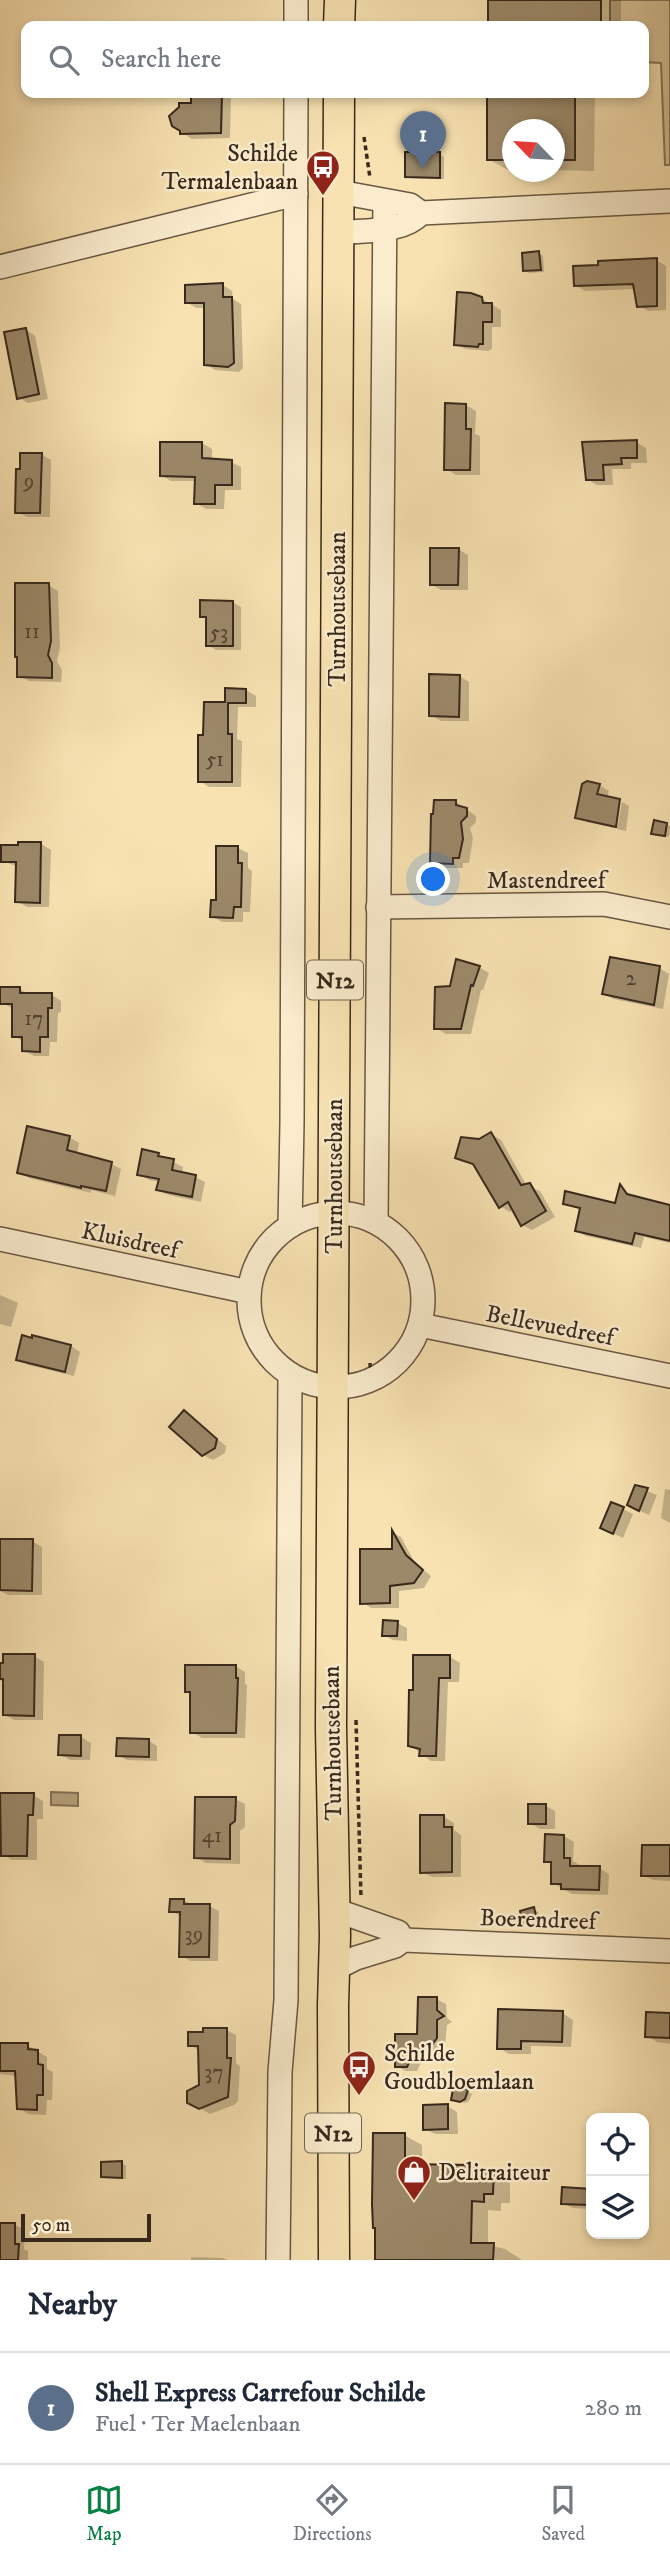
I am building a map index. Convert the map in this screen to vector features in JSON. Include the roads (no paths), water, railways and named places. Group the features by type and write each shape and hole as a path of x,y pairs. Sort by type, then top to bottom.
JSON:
{"main road":[{"path":"339,21 340,0"},
{"name":"Turnhoutsebaan","path":"334,2260 335,1910 331,1728 339,98"}],"street":[{"path":"296,0 296,21"},
{"name":"Turnhoutsebaan","path":"290,1226 296,98"},
{"path":"339,192 410,205 421,213 670,201"},
{"path":"0,267 296,194"},
{"name":"Turnhoutsebaan","path":"376,1220 385,201"},
{"path":"339,233 384,229 413,222 421,213"},
{"name":"Mastendreef","path":"378,907 604,904 670,917"},
{"path":"334,1212 376,1220 395,1235 415,1261 424,1293 420,1325 411,1346 396,1364 371,1372 356,1386 333,1388 311,1384 290,1375 271,1360 258,1339 250,1316 249,1292 256,1266 270,1243 290,1226 311,1216 334,1212"},
{"name":"Kluisdreef","path":"0,1239 249,1292"},
{"name":"Bellevuedreef","path":"420,1325 670,1376"},
{"name":"Turnhoutsebaan","path":"278,2260 280,2072 286,2000 290,1375"},
{"name":"Boerendreef","path":"335,1910 398,1932 403,1940"},
{"name":"Boerendreef","path":"334,1969 356,1958 395,1946 403,1940 670,1951"}],"place":[{"name":"Shell Express Carrefour Schilde","path":"423,169"},
{"name":"Schilde Termalenbaan","path":"323,197"},
{"name":"Schilde Goudbloemlaan","path":"359,2097"},
{"name":"Delitraiteur","path":"414,2202"}]}
